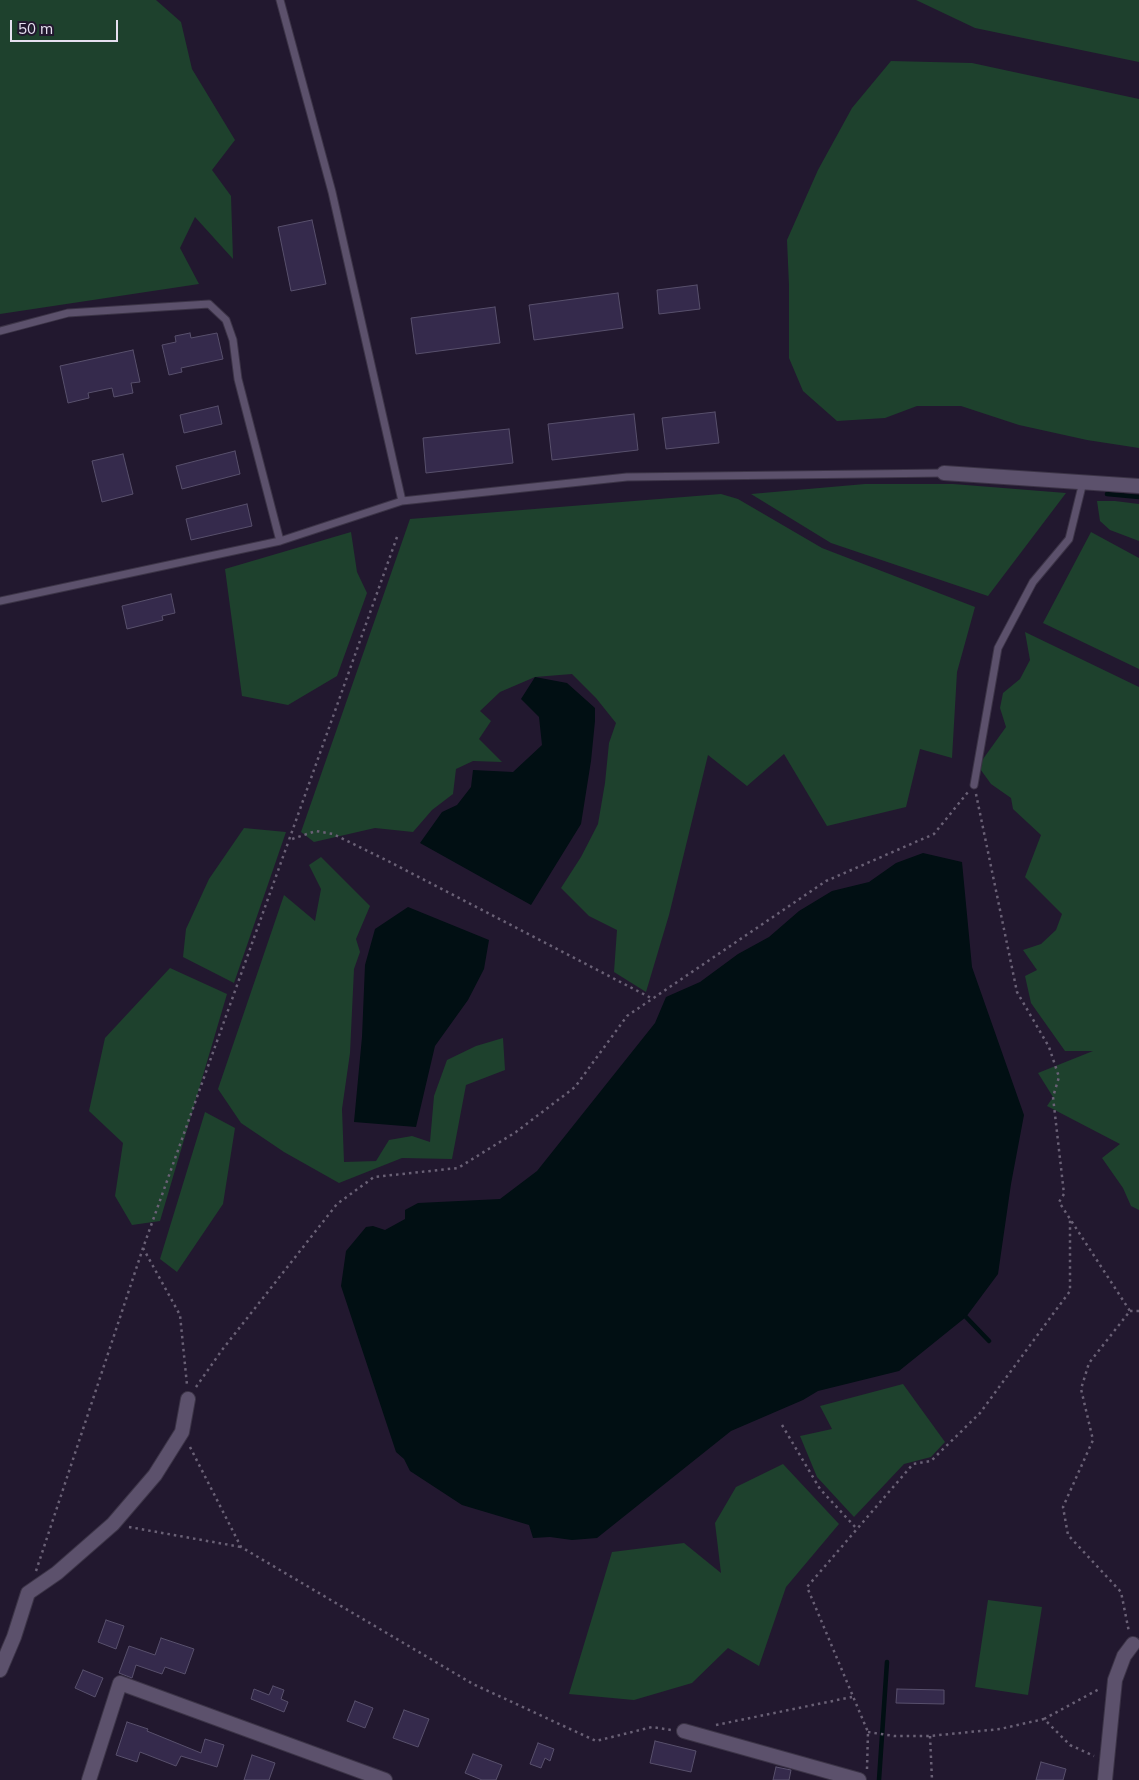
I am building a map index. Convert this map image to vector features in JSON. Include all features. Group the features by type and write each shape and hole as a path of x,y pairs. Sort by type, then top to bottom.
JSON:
{"street":[{"path":"944,473 1139,486"},
{"path":"0,1670 14,1637 28,1593 57,1573 113,1524 155,1475 182,1432 188,1399"},
{"path":"1104,1780 1115,1680 1124,1656 1134,1639"},
{"path":"89,1780 120,1683 385,1780"},
{"path":"684,1731 863,1775"}],"lane":[{"path":"280,0 332,192 402,501"},
{"path":"0,331 68,313 209,304 226,320 233,340 238,379 280,541"},
{"path":"0,601 280,541 402,501 627,478 944,473"},
{"path":"974,785 998,648 1033,582 1069,539 1083,482"}],"path":[{"path":"28,1593 143,1248 397,537"},
{"path":"188,1399 222,1350 337,1204 374,1177 458,1168 516,1132 575,1087 626,1016 826,881 934,834 974,785"},
{"path":"974,785 1017,992 1049,1047 1059,1077 1053,1097 1064,1194 1059,1202 1130,1311"},
{"path":"289,840 316,830 334,834 653,999"},
{"path":"863,1775 868,1732 807,1587 913,1464 931,1461 980,1413 1070,1291 1070,1219"},
{"path":"143,1248 180,1315 188,1399"},
{"path":"1130,1311 1139,1311"},
{"path":"1130,1311 1089,1363 1081,1389 1092,1440 1063,1507 1068,1535 1121,1592 1134,1639"},
{"path":"782,1424 820,1489 857,1529"},
{"path":"182,1432 241,1547"},
{"path":"113,1524 241,1547 473,1684 596,1741 652,1727 684,1731"},
{"path":"868,1732 894,1736 930,1736 1000,1729 1044,1719 1115,1680"},
{"path":"712,1726 852,1697"},
{"path":"1044,1719 1070,1744 1106,1762"},
{"path":"930,1736 932,1780"}],"green space":[{"path":"0,0 156,0 181,22 192,69 235,140 212,170 231,196 233,259 195,217 180,248 199,284 0,314"},
{"path":"916,0 1139,0 1139,62 975,28"},
{"path":"891,61 972,63 1139,99 1139,448 1087,440 1019,425 961,406 917,406 885,418 837,421 803,391 789,358 787,240 818,170 852,108"},
{"path":"865,484 953,484 1066,493 988,596 831,543 751,494"},
{"path":"721,494 738,499 822,548 975,607 957,672 952,758 920,749 906,807 827,826 784,754 747,786 708,755 669,915 646,992 614,972 617,930 589,916 561,888 581,857 598,824 609,743 616,723 596,698 572,674 535,677 500,692 480,711 491,721 479,739 502,762 473,761 456,769 453,794 432,810 413,832 375,828 314,842 301,832 410,519"},
{"path":"1097,501 1139,504 1139,541 1110,530 1100,521"},
{"path":"351,532 357,572 367,593 337,676 288,705 242,696 225,569"},
{"path":"1091,532 1139,558 1139,669 1043,623"},
{"path":"1025,632 1139,687 1139,1210 1131,1206 1123,1188 1102,1158 1120,1144 1047,1106 1053,1097 1038,1073 1093,1051 1065,1051 1031,1003 1025,976 1037,970 1023,950 1041,944 1056,930 1062,914 1025,877 1041,835 1013,809 1011,798 991,784 978,766 1006,727 1000,708 1003,693 1020,679 1030,660"},
{"path":"244,828 286,832 234,983 183,957 186,929 209,879"},
{"path":"321,857 370,906 356,939 360,952 354,969 350,1053 342,1109 344,1162 376,1161 389,1140 412,1136 430,1142 434,1096 447,1060 476,1046 503,1038 505,1070 466,1085 452,1159 402,1158 339,1183 284,1152 241,1123 218,1089 284,895 315,921 321,889 309,865"},
{"path":"170,968 227,994 160,1221 132,1225 115,1196 123,1143 89,1111 105,1038"},
{"path":"205,1112 235,1128 223,1204 177,1272 160,1259"},
{"path":"903,1384 945,1442 931,1457 904,1464 854,1517 817,1477 800,1436 832,1429 820,1406"},
{"path":"783,1464 839,1524 786,1587 759,1666 728,1648 692,1683 634,1700 569,1694 612,1552 684,1543 721,1573 715,1523 736,1487"},
{"path":"988,1600 1042,1607 1028,1695 975,1687"}],"shaded area":[{"path":"535,677 567,683 595,708 595,721 581,824 531,905 420,843 442,812 457,805 471,787 473,770 513,772 542,745 539,717 521,699"},
{"path":"923,853 962,862 972,967 1024,1115 1011,1184 998,1274 966,1317 899,1371 818,1391 803,1400 731,1431 597,1538 572,1540 550,1537 533,1538 529,1525 462,1505 410,1471 404,1459 396,1452 341,1286 346,1251 366,1227 373,1226 385,1230 405,1219 405,1210 418,1203 500,1199 537,1171 655,1023 666,997 700,982 738,954 769,937 799,911 832,891 869,882 896,863"},
{"path":"408,907 489,940 484,969 468,1000 435,1046 416,1127 354,1122 362,1037 365,965 375,929"}],"building":[{"path":"312,220 326,284 291,291 278,227"},
{"path":"697,285 700,309 659,314 657,290"},
{"path":"618,293 623,328 534,340 529,305"},
{"path":"495,307 500,343 416,354 411,318"},
{"path":"190,333 191,338 217,333 223,359 181,368 182,372 169,375 162,345 176,342 175,336"},
{"path":"133,350 140,382 131,383 133,393 114,397 112,388 88,393 89,398 68,403 60,366"},
{"path":"218,406 222,424 184,433 180,415"},
{"path":"715,412 719,443 666,449 662,418"},
{"path":"634,414 638,450 552,460 548,424"},
{"path":"509,429 513,463 426,473 423,438"},
{"path":"235,451 240,474 182,489 176,466"},
{"path":"123,454 133,494 102,502 92,461"},
{"path":"247,504 252,526 191,540 186,519"},
{"path":"171,594 175,613 162,616 163,620 127,629 122,606"},
{"path":"106,1620 124,1626 116,1649 98,1642"},
{"path":"161,1638 194,1649 185,1674 165,1667 162,1674 136,1665 132,1678 119,1673 129,1646 155,1655"},
{"path":"83,1670 103,1678 95,1697 75,1688"},
{"path":"273,1686 284,1690 281,1699 288,1702 284,1712 251,1699 254,1689 269,1695"},
{"path":"897,1689 944,1690 944,1704 896,1703"},
{"path":"355,1701 373,1708 365,1728 347,1721"},
{"path":"404,1710 429,1719 418,1747 393,1738"},
{"path":"127,1722 148,1729 147,1731 201,1753 205,1739 224,1745 217,1767 181,1756 176,1766 140,1752 137,1762 116,1755"},
{"path":"655,1741 696,1751 691,1772 650,1763"},
{"path":"538,1743 554,1749 550,1761 545,1758 541,1768 530,1764"},
{"path":"473,1754 502,1765 496,1780 482,1780 465,1773"},
{"path":"252,1755 275,1763 269,1780 244,1780"},
{"path":"1041,1762 1066,1769 1063,1780 1036,1780"},
{"path":"776,1767 791,1770 789,1780 773,1780"}],"waterway":[{"path":"1107,494 1139,497"},
{"path":"966,1317 989,1341"},
{"path":"879,1780 887,1662"}]}
